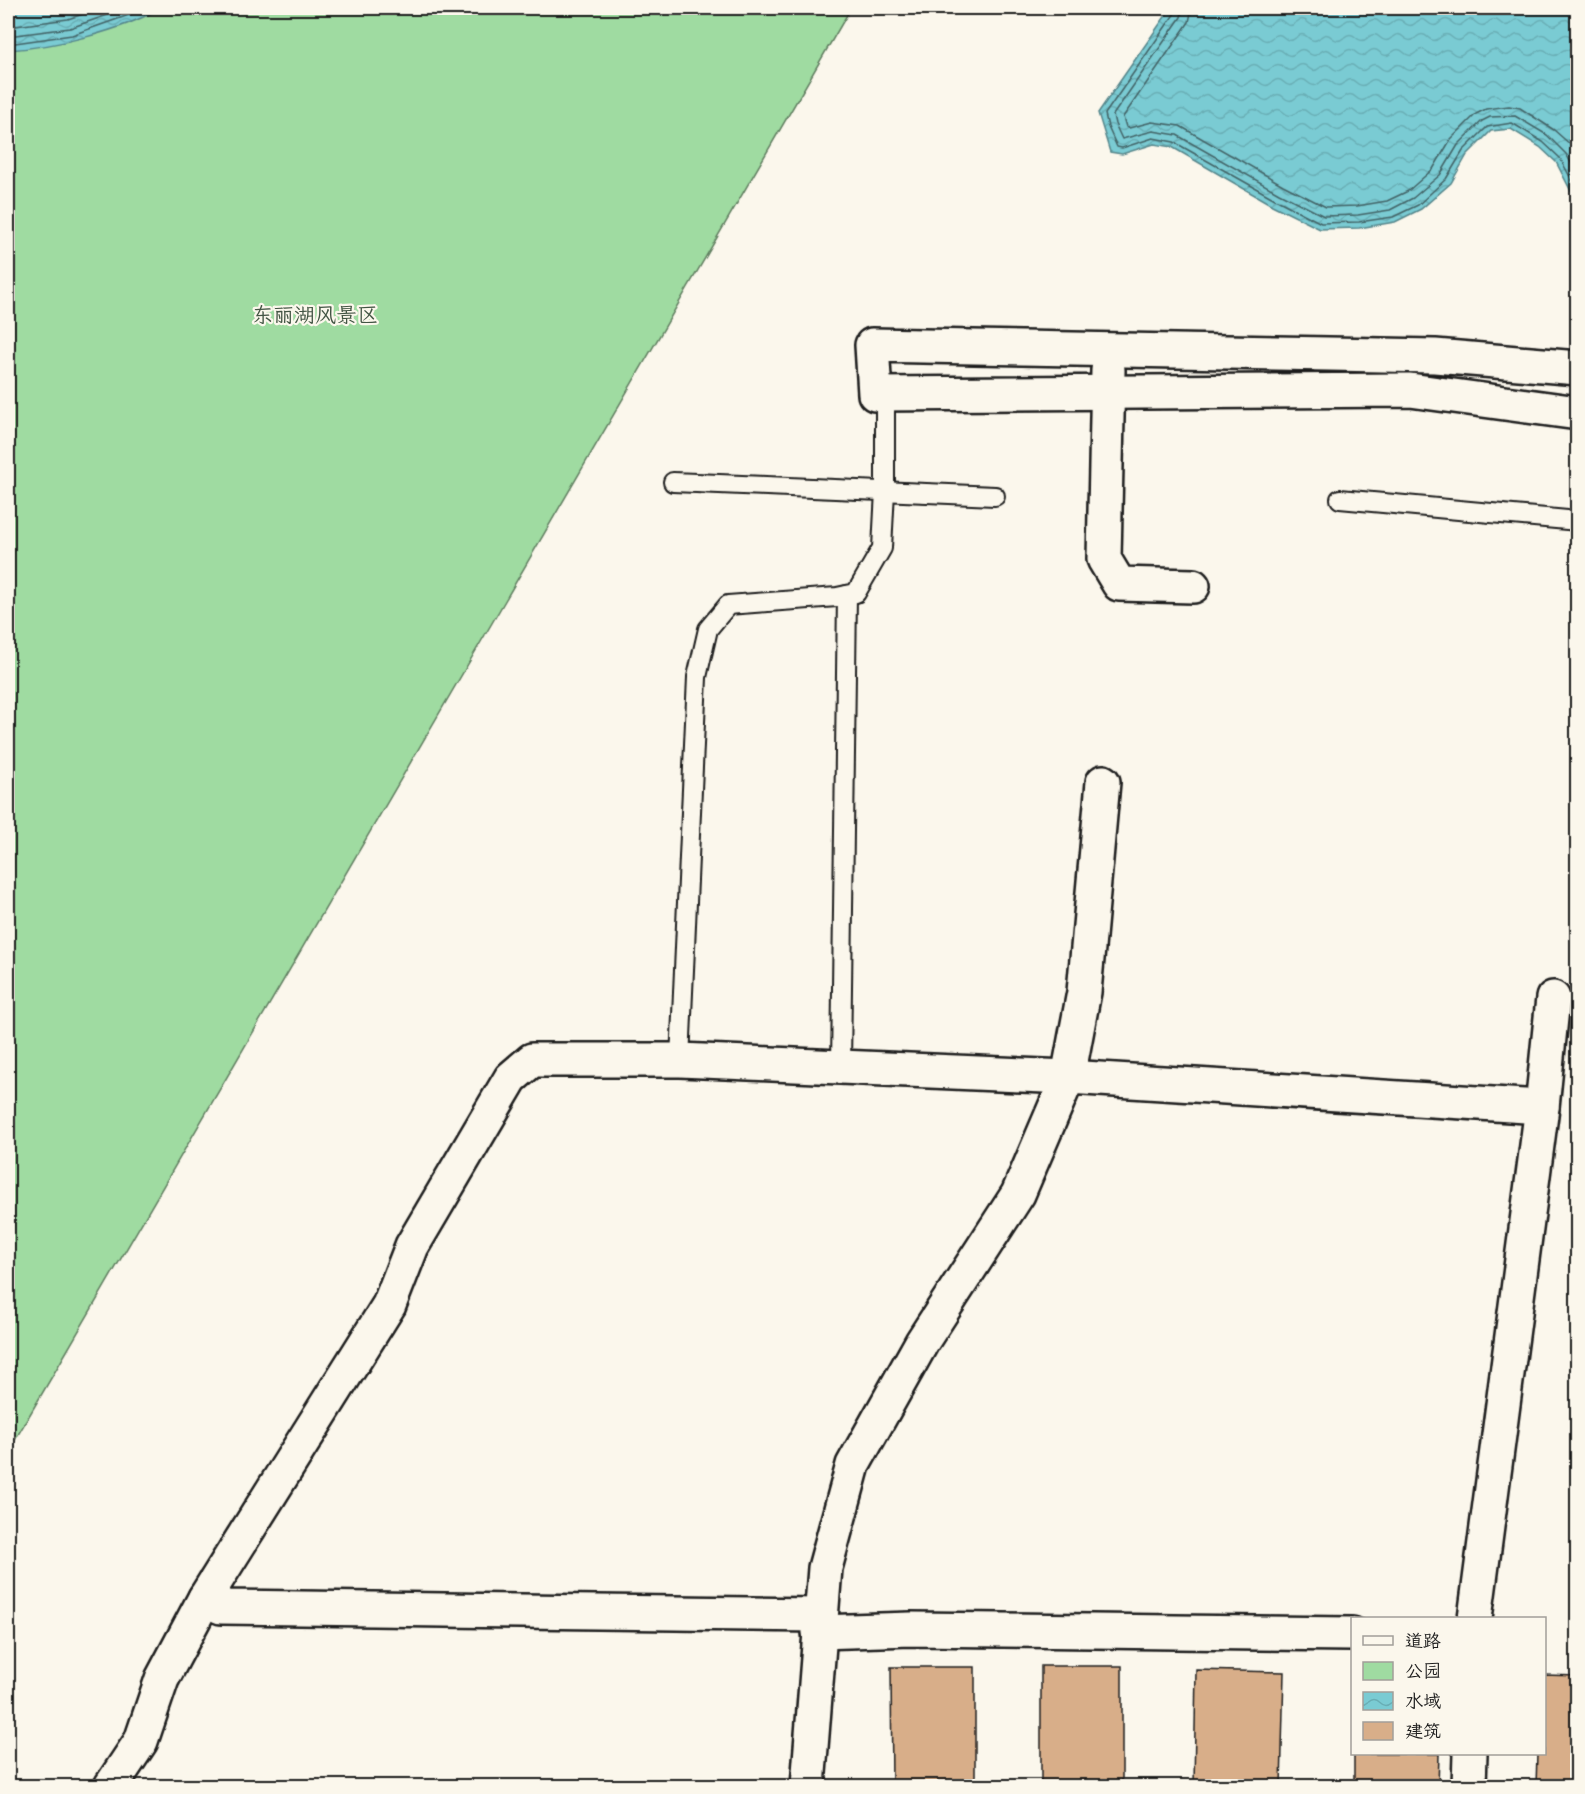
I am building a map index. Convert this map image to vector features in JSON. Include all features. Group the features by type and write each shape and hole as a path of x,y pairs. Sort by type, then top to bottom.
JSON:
{"street":[{"path":"1578,368 1435,356 872,345 874,394 1410,390 1578,413"},
{"path":"1108,350 1104,559 1119,584 1193,586"},
{"path":"809,1783 825,1568 853,1465 922,1341 1018,1194 1068,1077 1084,992 1103,782"},
{"path":"1475,1617 1542,1107 1553,998"},
{"path":"111,1786 141,1741 162,1679 205,1598 389,1305 412,1246 511,1078 532,1060 680,1060 1068,1077 1542,1107"},
{"path":"205,1598 221,1607 820,1623 910,1629 1351,1634"},
{"path":"1469,1786 1470,1755"}],"lane":[{"path":"680,1060 697,677 708,629 728,605 856,593 882,548 885,491 885,394"},
{"path":"673,482 995,496"},
{"path":"1340,499 1578,521"},
{"path":"841,1067 847,595"}],"green space":[{"name":"东丽湖风景区","path":"8,8 851,8 8,1452"}],"water":[{"path":"8,8 161,8 126,24 86,37 46,46 8,50"},
{"path":"1171,8 1577,8 1577,203 1556,162 1540,147 1511,129 1491,131 1467,155 1451,183 1421,209 1395,222 1359,228 1320,229 1272,205 1172,147 1154,144 1122,154 1110,152 1098,113"}],"building":[{"path":"1041,1666 1122,1666 1122,1786 1041,1786"},
{"path":"891,1667 975,1667 975,1786 892,1786"},
{"path":"1196,1670 1284,1672 1281,1786 1194,1786"},
{"path":"1546,1675 1578,1676 1578,1786 1536,1786 1537,1755 1546,1755"},
{"path":"1354,1755 1439,1755 1438,1786 1354,1786"}]}
